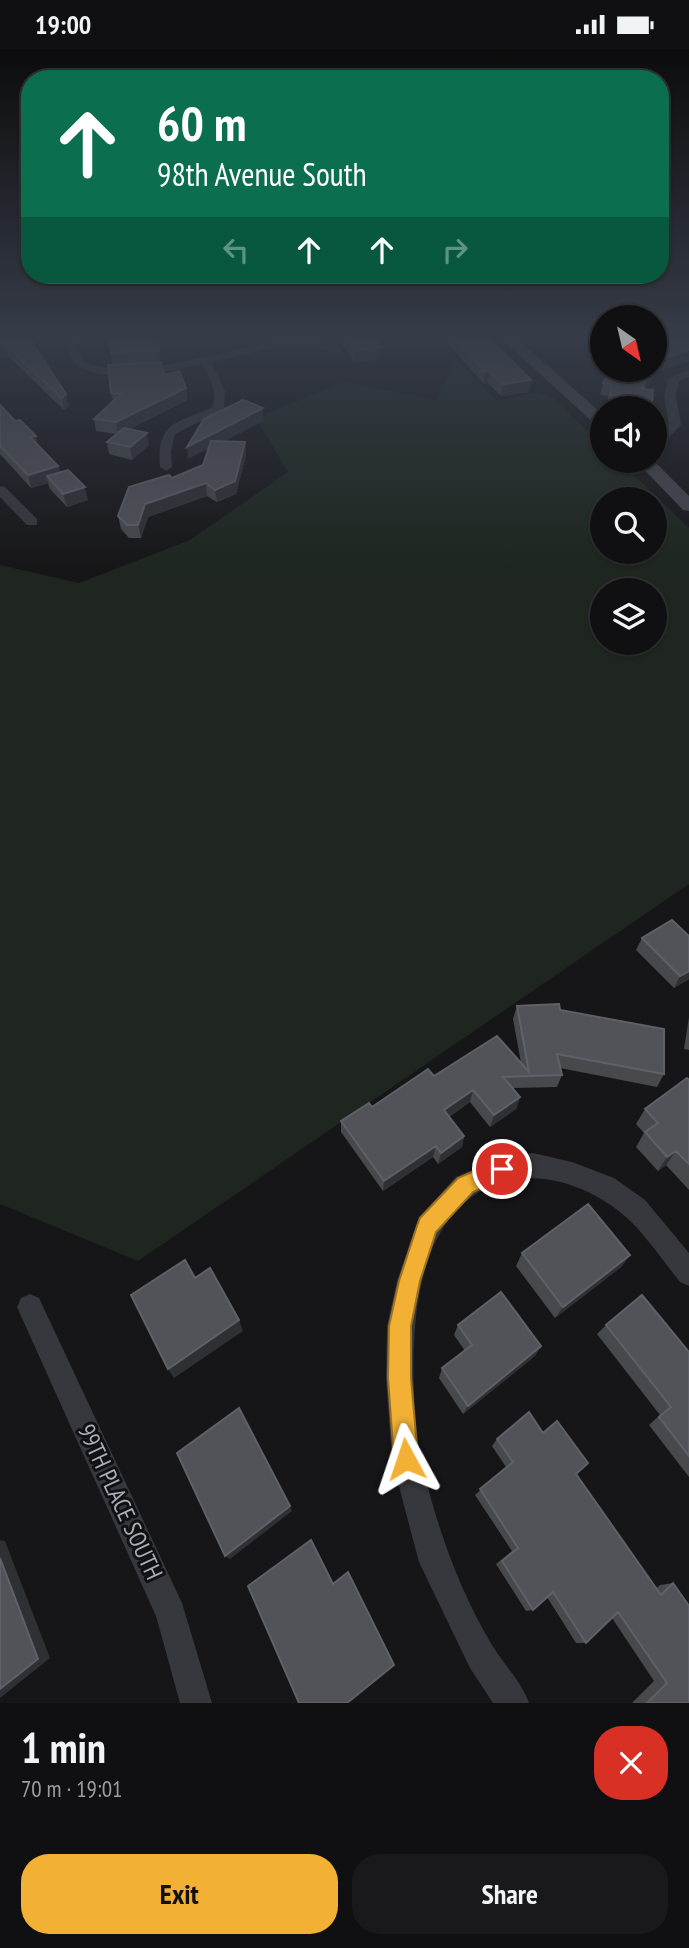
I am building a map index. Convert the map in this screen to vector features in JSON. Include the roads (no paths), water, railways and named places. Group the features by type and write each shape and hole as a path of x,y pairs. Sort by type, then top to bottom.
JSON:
{"street":[{"path":"166,467 163,446 168,435 180,424 202,415"},
{"path":"667,433 676,425 674,415"},
{"path":"656,473 689,506"},
{"path":"0,490 32,522"},
{"path":"513,1703 481,1657 434,1562 406,1459 400,1378 400,1326 410,1281 428,1226 466,1185 502,1169 533,1165 572,1174 605,1186 636,1209 689,1273"},
{"name":"99TH PLACE SOUTH","path":"30,1307 171,1614 196,1703"}]}
